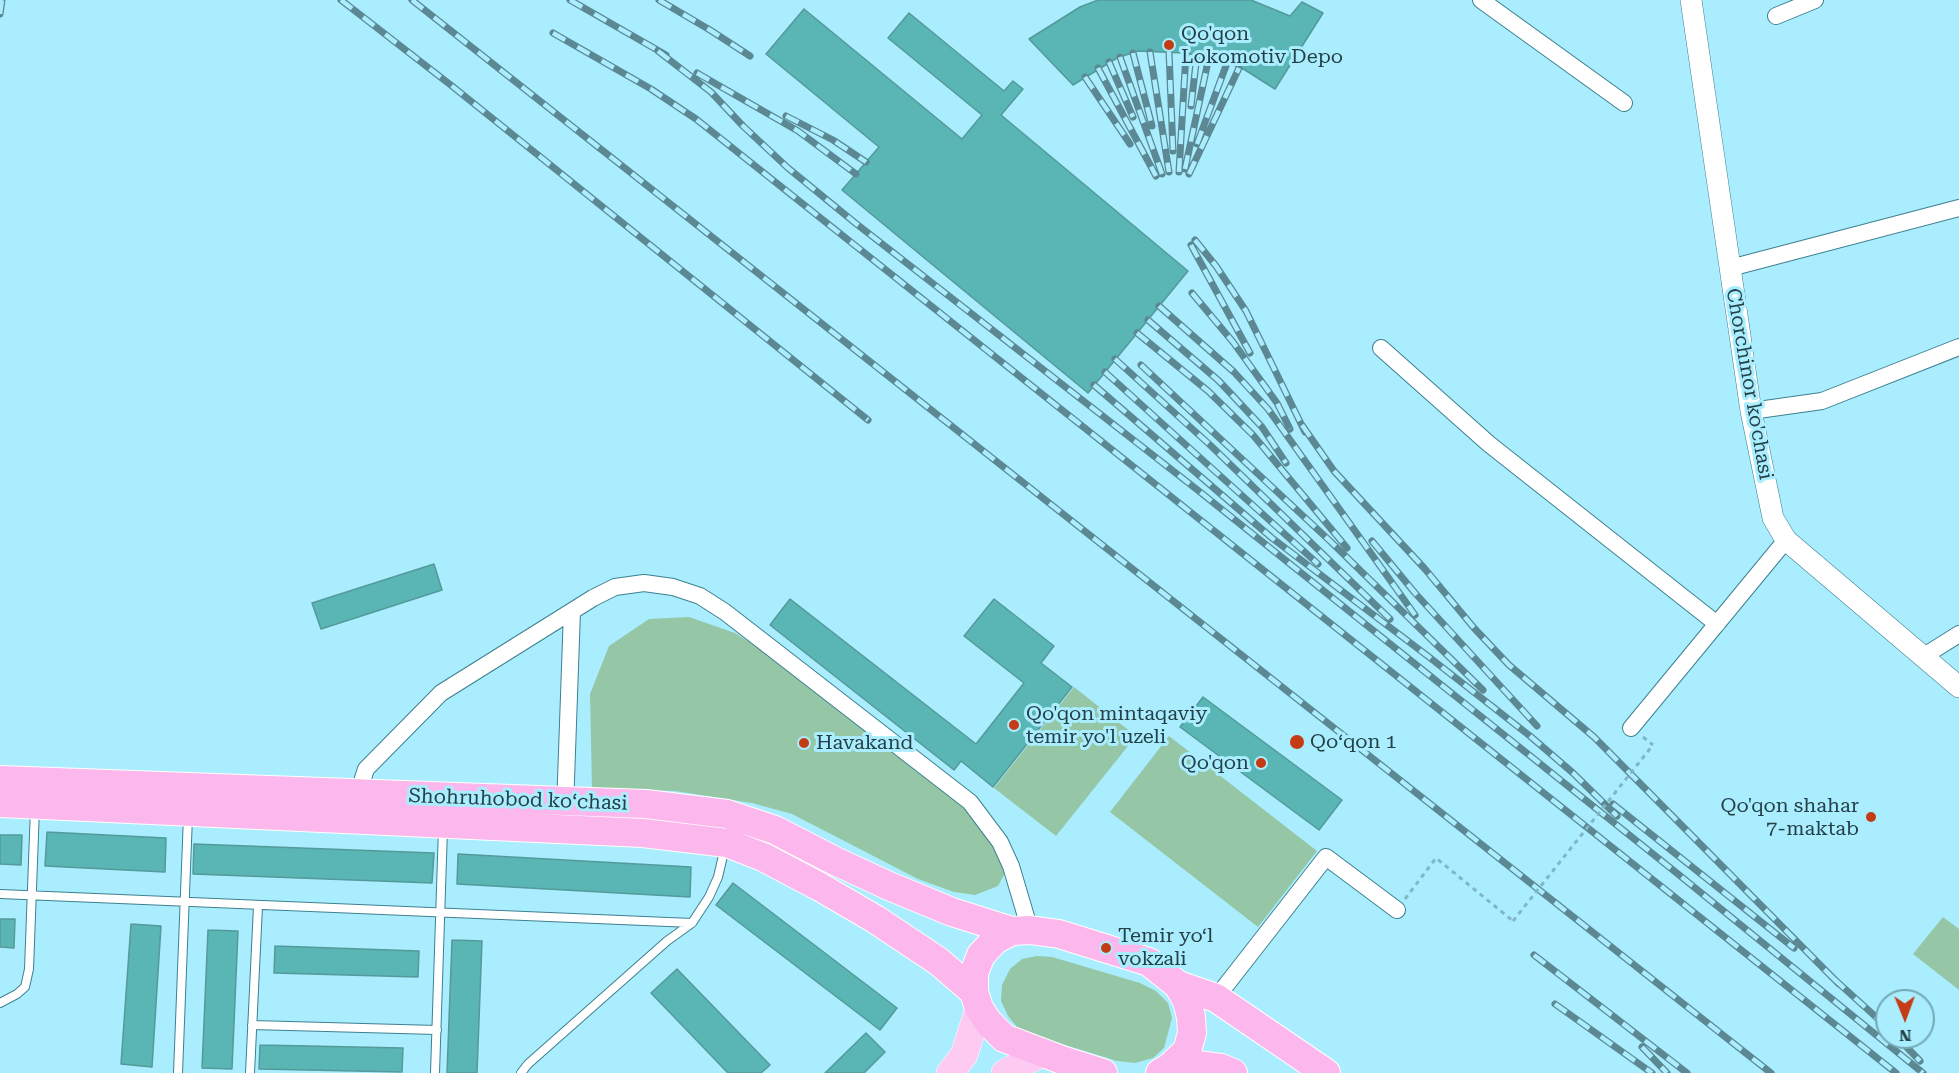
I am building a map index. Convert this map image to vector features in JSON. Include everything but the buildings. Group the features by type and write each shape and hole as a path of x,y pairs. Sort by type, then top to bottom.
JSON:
{"highway":[{"name":"Shohruhobod koʻchasi","path":"0,780 358,794 564,815 643,833 726,843 763,857 857,909 938,961 976,1000 988,1022 1004,1038 1103,1073"},
{"name":"Shohruhobod koʻchasi","path":"0,803 443,823 564,815 646,804 727,814 775,830 835,861 952,912 1021,931 1059,934 1106,948 1149,962 1178,985"},
{"path":"976,1000 974,974 981,955 995,940 1021,931"},
{"path":"1178,985 1216,998 1326,1073"},
{"path":"1165,1070 1187,1051 1192,1033 1187,1001 1178,985"},
{"path":"1165,1070 1197,1065 1221,1068 1233,1073"}],"main road":[{"path":"950,1073 964,1055 976,1000"},
{"path":"1005,1073 1052,1056"}],"street":[{"path":"1480,0 1624,103"},
{"name":"Chorchinor ko'chasi","path":"1691,0 1751,411 1773,518 1786,540 1959,687"},
{"path":"1776,16 1815,0"},
{"path":"1730,268 1959,208"},
{"path":"1751,411 1822,401 1959,347"},
{"path":"1381,348 1489,444 1718,624"},
{"path":"1631,728 1786,540"},
{"path":"358,794 366,769 441,693 572,611 615,587 644,583 673,587 700,596 725,612 970,802 1000,842 1011,866 1021,931"},
{"path":"564,815 572,611"},
{"path":"1924,656 1959,634"},
{"path":"1216,998 1326,856 1397,910"}],"lane":[{"path":"0,1003 25,987 28,969 35,804"},
{"path":"178,1073 189,812"},
{"path":"435,1073 443,823"},
{"path":"521,1073 528,1064 667,941 692,923 717,877 726,843"},
{"path":"0,894 692,923"},
{"path":"250,1073 258,906"},
{"path":"252,1025 437,1030"}],"path":[{"path":"1397,910 1436,858 1513,921 1653,745"}],"green space":[{"path":"689,617 735,633 795,670 977,819 1002,852 1006,871 998,886 975,895 954,892 918,879 792,814 752,803 675,791 592,789 590,694 609,646 649,619"},
{"path":"1074,687 1136,736 1056,836 994,788"},
{"path":"1169,736 1317,851 1258,927 1110,812"},
{"path":"1943,917 1959,929 1959,990 1913,954"},
{"path":"1037,956 1052,957 1140,983 1156,991 1168,1003 1172,1018 1164,1048 1153,1058 1135,1063 1117,1061 1029,1034 1017,1027 1008,1016 1001,1001 1002,985 1010,969 1022,959"}],"railway":[{"path":"0,14 2,0"},
{"path":"341,0 452,86 868,420"},
{"path":"412,0 1771,1073"},
{"path":"570,0 666,55"},
{"path":"659,0 750,56"},
{"path":"553,33 651,89 696,119 1896,1073"},
{"path":"658,51 711,92 788,168 854,222 1195,488 1923,1073"},
{"path":"1150,52 1169,172"},
{"path":"1169,52 1173,151"},
{"path":"1133,53 1152,126"},
{"path":"1179,172 1186,53"},
{"path":"1191,106 1197,55"},
{"path":"1120,57 1162,174"},
{"path":"1185,169 1209,57"},
{"path":"1109,62 1133,117"},
{"path":"1197,144 1227,63"},
{"path":"1098,68 1156,176"},
{"path":"1189,174 1239,68"},
{"path":"697,73 798,131 856,174"},
{"path":"1085,77 1130,144"},
{"path":"786,116 833,140 866,162"},
{"path":"1195,240 1216,266 1246,311 1305,432"},
{"path":"1191,245 1250,353"},
{"path":"1192,293 1233,342 1277,403 1290,429"},
{"path":"1159,306 1234,372 1268,409 1415,615"},
{"path":"1148,320 1219,381 1262,427 1286,463"},
{"path":"1137,333 1208,391 1253,435 1347,548"},
{"path":"1115,359 1209,444 1390,619"},
{"path":"1141,365 1330,541 1483,690"},
{"path":"1105,372 1318,564"},
{"path":"1094,385 1272,538 1530,736 1573,773 1617,816"},
{"path":"1302,425 1334,471 1425,569 1474,628 1509,665 1594,737 1839,984"},
{"path":"1372,541 1415,593 1537,726"},
{"path":"1613,804 1794,948"},
{"path":"1534,955 1687,1073"},
{"path":"1834,979 1875,1016"},
{"path":"1555,1004 1652,1073"},
{"path":"1642,1047 1667,1073"},
{"path":"1908,1049 1920,1061"}],"place":[{"name":"Qo'qon Lokomotiv Depo","path":"1169,45"},
{"name":"Qo'qon mintaqaviy temir yo'l uzeli","path":"1014,725"},
{"name":"Qoʻqon 1","path":"1297,742"},
{"name":"Havakand","path":"804,743"},
{"name":"Qo'qon","path":"1261,763"},
{"name":"Qo'qon shahar 7-maktab","path":"1871,817"},
{"name":"Temir yo‘l vokzali","path":"1106,948"}]}
